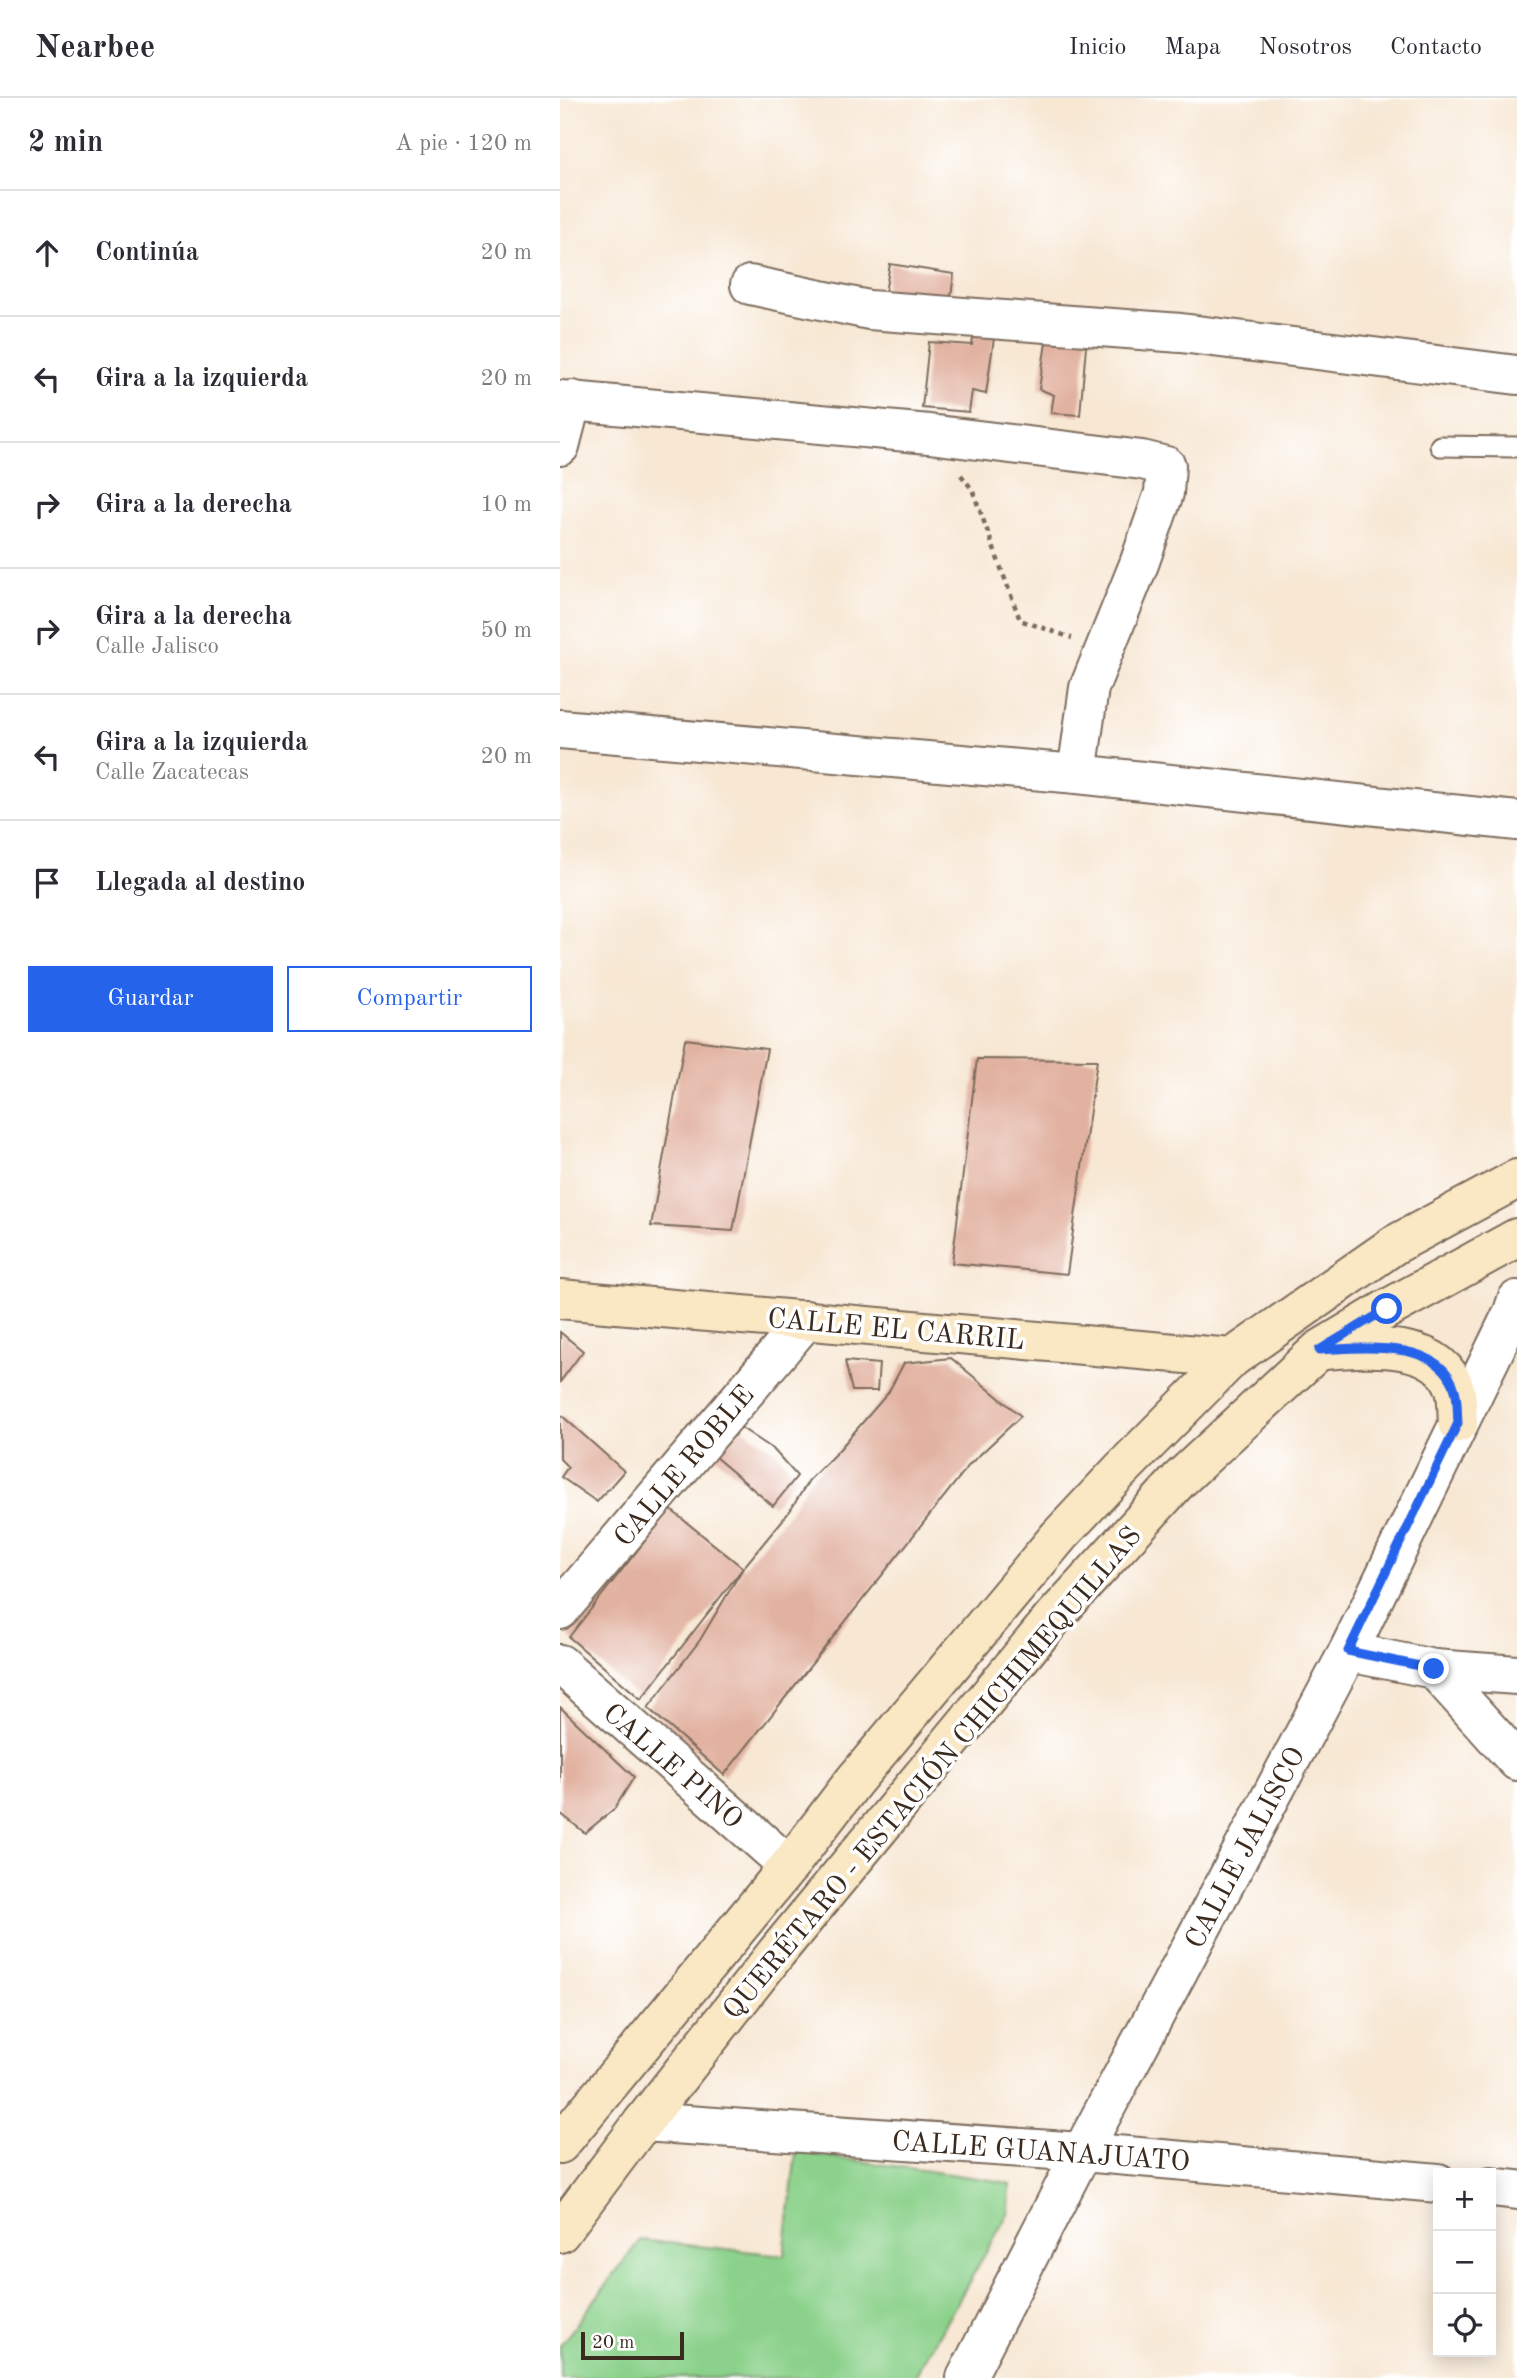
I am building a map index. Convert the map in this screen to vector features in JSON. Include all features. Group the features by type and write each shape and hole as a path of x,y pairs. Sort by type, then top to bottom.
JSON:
{"main road":[{"name":"QUERÉTARO - ESTACIÓN CHICHIMEQUILLAS","path":"560,2144 573,2111 789,1866 854,1781 1059,1536 1232,1357 1394,1245 1517,1180"},
{"name":"QUERÉTARO - ESTACIÓN CHICHIMEQUILLAS","path":"560,2233 643,2122 777,1952 1053,1618 1179,1480 1319,1350 1387,1309 1517,1238"},
{"name":"CALLE EL CARRIL","path":"560,1299 1232,1357"},
{"path":"1319,1350 1379,1347 1413,1352 1444,1368 1455,1389 1458,1423"}],"street":[{"path":"750,285 869,310 1181,333 1517,375"},
{"path":"560,446 566,400 929,434 1142,460 1166,466 1164,493 1088,688 1077,774"},
{"path":"560,729 1077,774 1517,821"},
{"name":"CALLE JALISCO","path":"966,2378 1082,2152 1348,1651 1516,1307"},
{"name":"CALLE ROBLE","path":"560,1610 806,1320"},
{"path":"1348,1651 1434,1669 1517,1675"},
{"name":"CALLE PINO","path":"560,1664 789,1866"},
{"path":"1434,1669 1517,1761"},
{"name":"CALLE GUANAJUATO","path":"643,2122 1082,2152 1433,2183"},
{"path":"1496,2188 1517,2190"}],"lane":[{"path":"1440,446 1517,447"}],"path":[{"path":"929,434 972,489 1020,620 1105,649"}],"green space":[{"path":"796,2152 1010,2184 1009,2212 914,2378 560,2378 560,2346 640,2240 784,2255"}],"building":[{"path":"890,264 954,274 949,312 883,304"},
{"path":"975,328 995,331 986,394 972,391 969,412 922,408 929,342 972,345"},
{"path":"1048,329 1087,335 1080,415 1051,413 1054,395 1039,389"},
{"path":"685,1039 767,1049 733,1231 651,1226"},
{"path":"977,1059 1097,1060 1067,1274 952,1263"},
{"path":"560,1332 583,1351 560,1382"},
{"path":"951,1358 1021,1416 970,1464 724,1775 648,1708 700,1640 743,1568 790,1511 809,1480 888,1393 904,1363"},
{"path":"845,1361 879,1364 877,1391 852,1391"},
{"path":"560,1414 624,1471 597,1502 561,1477 568,1467 560,1459"},
{"path":"737,1425 773,1449 797,1476 773,1506 714,1456"},
{"path":"670,1509 743,1568 641,1699 569,1637"},
{"path":"560,1707 634,1777 615,1808 585,1833 560,1813"}],"route":[{"path":"1387,1309 1319,1350 1379,1347 1413,1352 1444,1368 1455,1389 1458,1423 1348,1651 1434,1669"}]}
